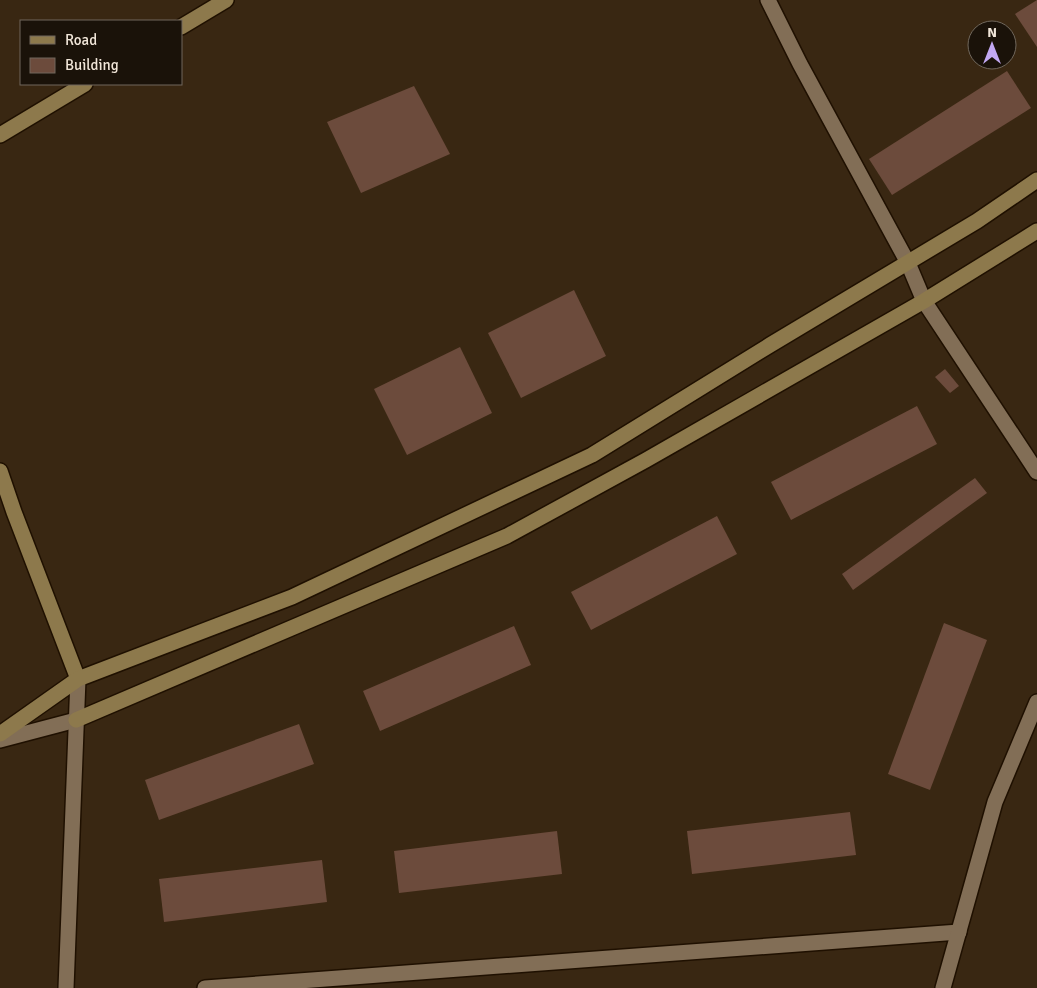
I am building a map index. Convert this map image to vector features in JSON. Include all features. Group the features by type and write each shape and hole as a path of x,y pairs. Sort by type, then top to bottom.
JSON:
{"street":[{"path":"182,26 226,0"},
{"path":"768,0 800,64 908,263 924,301 1037,472"},
{"path":"0,134 83,85"},
{"path":"0,734 78,679 292,597 592,455 770,345 977,221 1037,180"},
{"path":"0,740 76,720 507,536 646,460 924,301 1037,231"},
{"path":"0,471 17,521 78,679 66,988"},
{"path":"943,988 995,802 1037,702"},
{"path":"205,988 959,932"}],"building":[{"path":"1037,0 1037,47 1015,14"},
{"path":"1007,71 1031,108 892,195 869,159"},
{"path":"414,86 450,154 361,193 327,122"},
{"path":"574,290 606,356 521,398 488,333"},
{"path":"460,347 492,413 407,455 374,389"},
{"path":"945,369 959,386 950,393 935,377"},
{"path":"917,406 937,444 791,520 771,482"},
{"path":"975,478 987,493 853,590 842,574"},
{"path":"717,516 737,554 591,630 571,592"},
{"path":"944,623 987,640 930,790 888,774"},
{"path":"514,626 531,665 380,731 363,691"},
{"path":"299,724 314,764 159,820 145,780"},
{"path":"850,812 856,855 692,874 687,831"},
{"path":"557,831 562,874 399,893 394,851"},
{"path":"322,860 327,902 164,922 159,879"}]}
